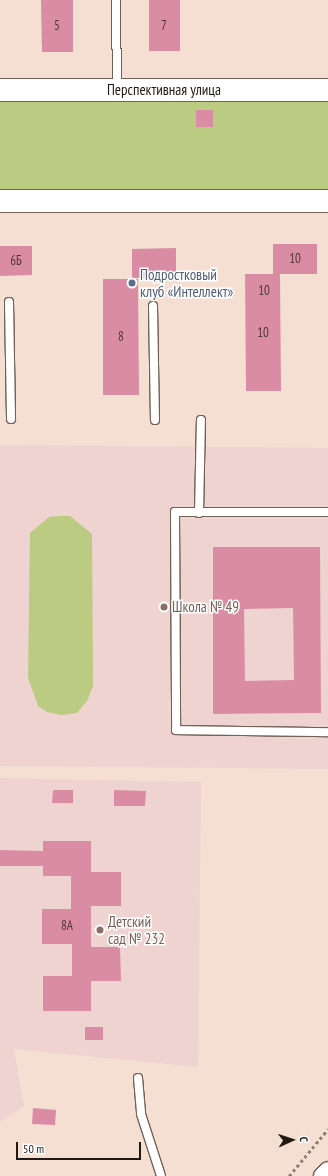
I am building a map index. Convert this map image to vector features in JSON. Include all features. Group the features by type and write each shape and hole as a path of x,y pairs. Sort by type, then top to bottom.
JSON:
{"street":[{"name":"Перспективная улица","path":"0,90 328,90"},
{"path":"0,201 328,201"},
{"path":"322,1176 328,1170"}],"lane":[{"path":"116,0 117,90"},
{"path":"9,302 11,419"},
{"path":"153,306 155,420"},
{"path":"199,513 201,420"},
{"path":"328,512 175,512 176,730 328,732"},
{"path":"138,1078 141,1114 161,1176"}],"path":[{"path":"289,1176 328,1129"}],"shaded area":[{"name":"Школа № 49","path":"0,445 328,448 328,769 0,766"},
{"name":"Детский сад № 232","path":"0,778 201,782 198,1067 14,1049 24,1106 0,1122"}],"green space":[{"path":"0,99 328,100 328,195 0,195"},
{"path":"70,516 92,534 93,686 87,701 77,713 62,715 47,712 38,706 28,678 30,533 49,517"}],"building":[{"path":"41,0 73,0 73,52 42,52"},
{"path":"149,0 180,0 180,51 149,51"},
{"path":"196,110 213,110 213,127 196,127"},
{"path":"273,244 317,244 317,274 280,274 281,391 246,391 245,274 273,274"},
{"path":"0,246 32,246 32,275 0,276"},
{"path":"176,248 176,278 132,278 132,249"},
{"path":"103,279 138,279 139,395 103,395"},
{"path":"213,547 320,547 321,713 213,714","holes":["293,608 294,680 245,681 244,609"]},
{"path":"53,790 73,790 73,803 52,803"},
{"path":"114,790 146,791 145,806 114,806"},
{"path":"43,841 91,841 91,872 121,872 121,906 91,906 91,947 120,947 121,981 91,981 91,1011 43,1011 43,976 72,976 72,944 42,944 42,909 71,909 71,876 43,876 43,866 0,866 0,850 43,851"},
{"path":"85,1027 103,1027 103,1040 85,1040"},
{"path":"33,1108 56,1110 55,1125 32,1124"}],"place":[{"name":"Подростковый клуб «Интеллект»","path":"132,283"},
{"name":"Школа № 49","path":"164,607"},
{"name":"Детский сад № 232","path":"100,930"}]}
